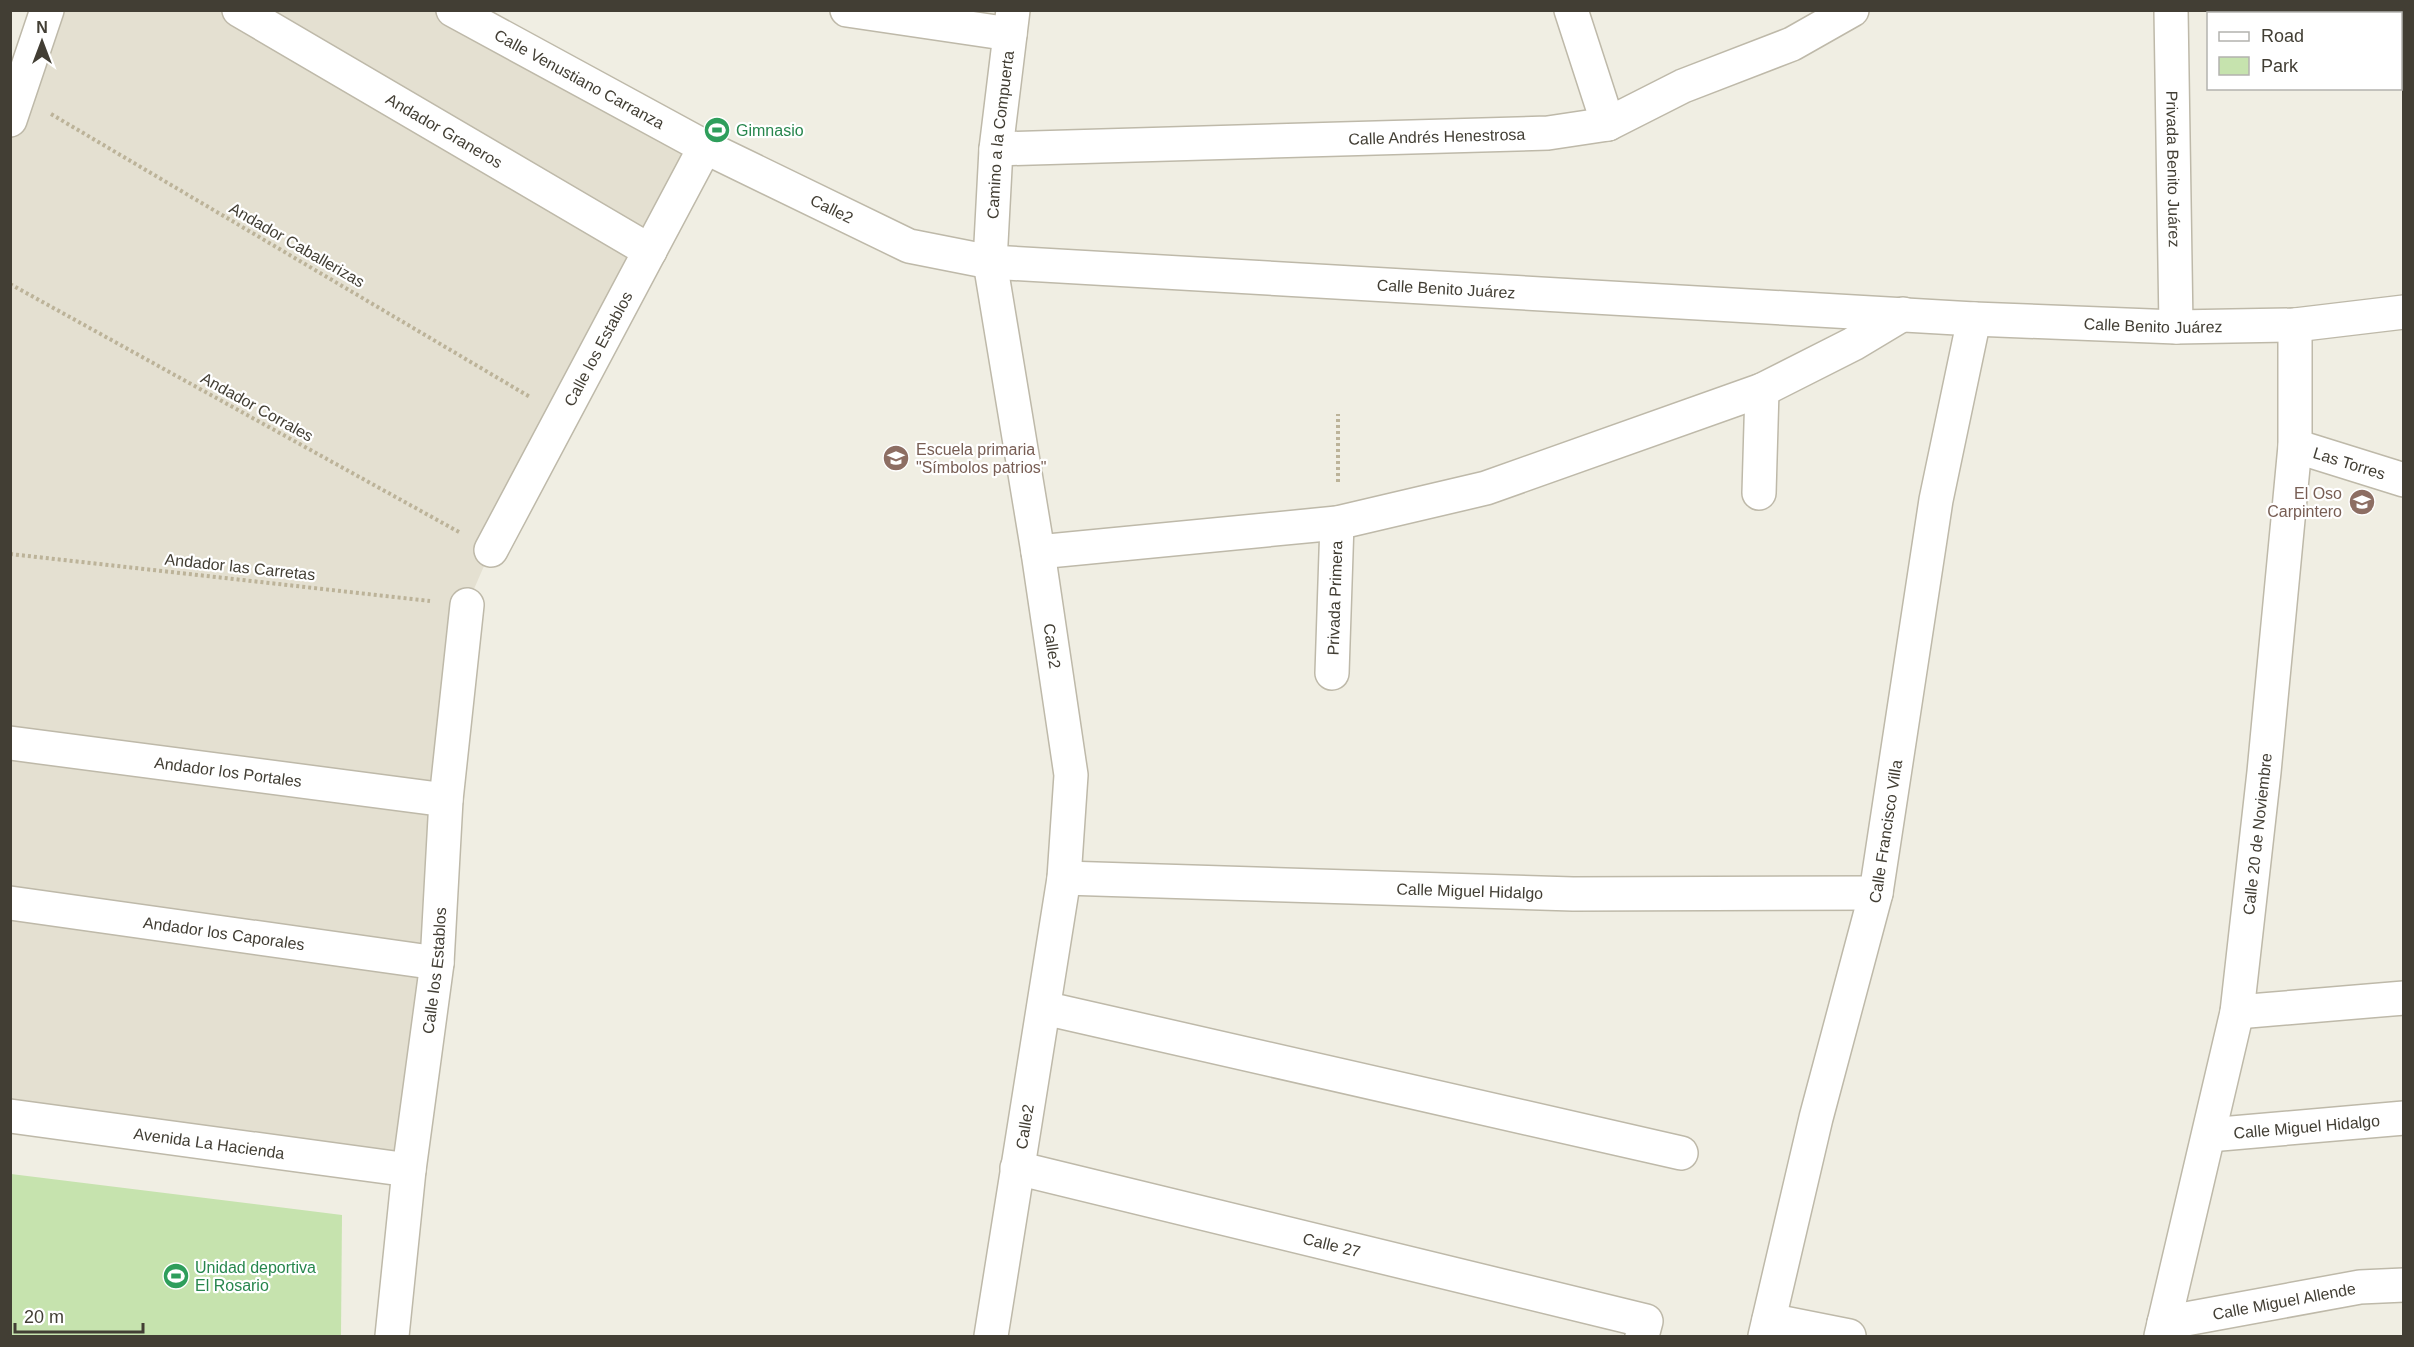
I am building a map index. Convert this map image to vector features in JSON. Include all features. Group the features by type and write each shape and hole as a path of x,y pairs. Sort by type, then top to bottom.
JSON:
{"street":[{"path":"15,108 47,10"},
{"name":"Andador Graneros","path":"239,10 650,251"},
{"name":"Calle Venustiano Carranza","path":"453,10 705,147"},
{"path":"847,10 1011,22"},
{"path":"1571,10 1608,124"},
{"name":"Calle Andrés Henestrosa","path":"996,149 1548,133 1608,124 1683,86 1792,44 1852,10"},
{"name":"Privada Benito Juárez","path":"2171,10 2176,327"},
{"name":"Camino a la Compuerta","path":"990,262 996,149 1011,22"},
{"name":"Calle los Establos","path":"491,550 705,147"},
{"name":"Calle2","path":"705,147 909,246 990,262 1038,552 1071,775 1065,878 991,1336"},
{"name":"Calle Benito Juárez","path":"990,262 1974,319 2176,327 2295,325 2403,312"},
{"path":"1038,552 1337,524 1486,488 1762,390 1853,344 1903,314"},
{"name":"Calle Francisco Villa","path":"1767,1328 1816,1118 1876,892 1936,500 1974,319"},
{"name":"Calle 20 de Noviembre","path":"2162,1330 2237,1012 2264,772 2295,446 2295,325"},
{"path":"1759,493 1762,390"},
{"name":"Las Torres","path":"2295,446 2401,479"},
{"name":"Privada Primera","path":"1332,673 1337,524"},
{"name":"Calle los Establos","path":"392,1336 409,1170 437,963 446,800 466,605"},
{"name":"Andador los Portales","path":"10,743 446,800"},
{"name":"Calle Miguel Hidalgo","path":"1065,878 1573,894 1876,892"},
{"name":"Andador los Caporales","path":"10,903 437,963"},
{"path":"2237,1012 2403,998"},
{"path":"1044,1008 1681,1153"},
{"name":"Avenida La Hacienda","path":"10,1116 409,1170"},
{"name":"Calle Miguel Hidalgo","path":"2209,1135 2403,1118"},
{"name":"Calle 27","path":"1017,1168 1644,1329"},
{"name":"Calle Miguel Allende","path":"2162,1330 2360,1287 2403,1285"},
{"path":"1767,1328 1849,1336"}],"path":[{"name":"Andador Caballerizas","path":"15,108 562,416"},
{"name":"Andador Corrales","path":"10,284 491,550"},
{"path":"1337,524 1338,414"},
{"name":"Andador las Carretas","path":"10,554 466,605"}],"shaded area":[{"path":"47,11 453,11 705,147 491,550 467,605 409,1170 11,1116 10,122"}],"green space":[{"name":"Unidad deportiva El Rosario","path":"11,1174 342,1215 341,1336 11,1336"}],"place":[{"name":"Gimnasio","path":"717,130"},
{"name":"Escuela primaria \"Símbolos patrios\"","path":"896,458"},
{"name":"El Oso Carpintero","path":"2362,502"},
{"name":"Unidad deportiva El Rosario","path":"176,1276"}]}
